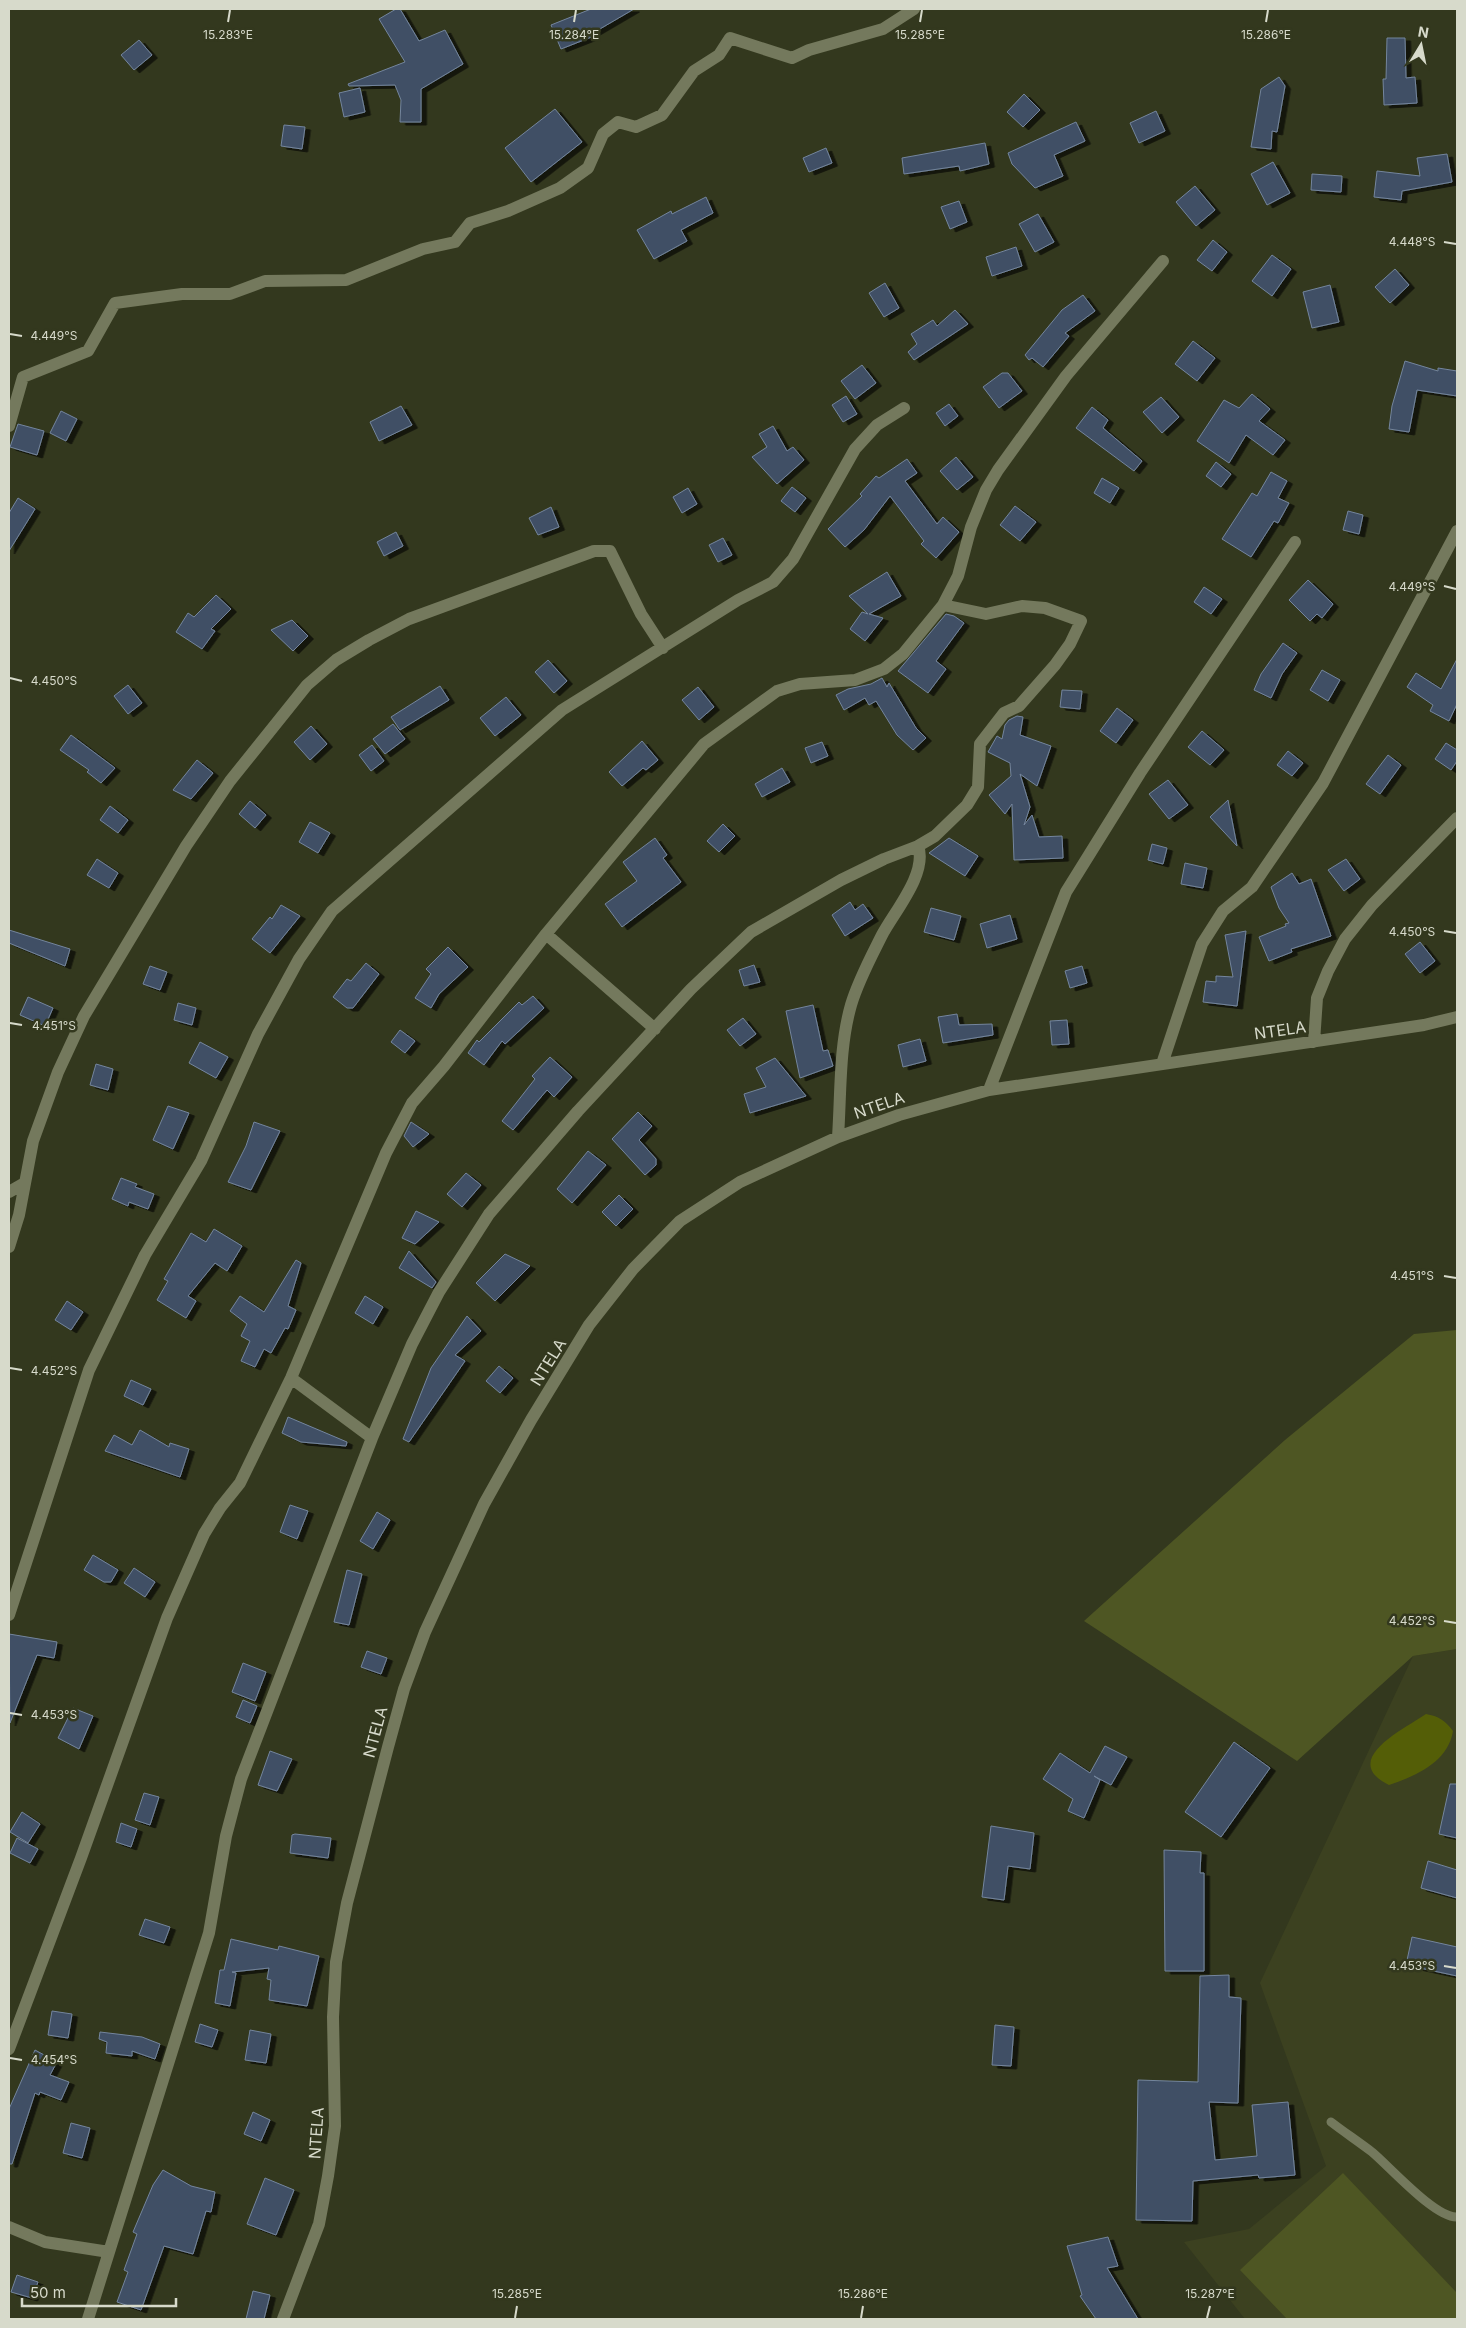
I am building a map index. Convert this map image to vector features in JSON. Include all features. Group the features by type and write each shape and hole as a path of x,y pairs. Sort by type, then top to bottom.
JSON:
{"street":[{"path":"9,426 23,377 88,351 115,303 182,294 230,294 265,281 346,280 423,248 454,242 470,223 508,211 560,188 588,168 603,134 618,122 636,127 662,115 694,71 719,55 730,38 792,58 809,50 883,29 914,9"},
{"path":"9,2048 81,1858 167,1618 204,1534 220,1508 240,1483 290,1378 386,1152 412,1103 444,1066 546,934 704,744 777,691 800,684 855,680 884,669 903,654 943,605 958,576 972,527 986,490 998,470 1066,376 1163,261"},
{"path":"9,1615 89,1370 145,1255 201,1161 258,1034 299,959 332,911 562,710 738,600 773,582 792,559 856,449 877,426 904,408"},
{"path":"1162,1064 1202,944 1223,910 1252,887 1323,783 1457,531"},
{"path":"989,1090 1066,892 1140,773 1294,542"},
{"path":"9,1247 19,1215 23,1184 33,1141 58,1072 84,1016 186,846 230,781 307,685 336,660 368,640 409,619 594,551 610,551 640,614 662,648"},
{"path":"88,2319 118,2218 209,1933 226,1836 241,1779 372,1438 416,1336 439,1292 489,1214 654,1029 704,976 751,932 841,880 884,859 918,846 935,836 967,806 978,787 980,744 1004,713 1019,706 1054,665 1070,644 1081,621 1045,608 1022,606 986,614 943,605"},
{"path":"1314,1042 1317,998 1328,971 1345,939 1372,905 1457,818"},
{"path":"838,1137 844,1045 852,1003 883,934 906,897 915,876 920,853 918,846"},
{"path":"546,934 654,1029"},
{"name":"NTELA","path":"283,2319 318,2224 328,2176 335,2126 333,2017 336,1962 347,1902 404,1690 425,1632 484,1504 531,1420 589,1325 633,1269 680,1221 740,1182 838,1137 907,1112 989,1090 1424,1025 1457,1017"},
{"path":"9,1192 23,1184"},
{"path":"290,1378 372,1438"},
{"path":"9,2227 45,2242 109,2252"}],"lane":[{"path":"1331,2122 1372,2153 1418,2195 1450,2217 1457,2217"}],"shaded area":[{"path":"1457,1330 1457,1649 1413,1656 1297,1761 1084,1621 1285,1440 1414,1334"},
{"path":"1457,1649 1457,2319 1245,2319 1184,2242 1249,2229 1326,2166 1260,1983 1413,1656"},
{"path":"1426,1714 1434,1716 1450,1727 1453,1731 1450,1742 1438,1759 1429,1766 1410,1777 1389,1785 1375,1775 1370,1765 1373,1755 1392,1736"},
{"path":"1343,2173 1457,2293 1457,2319 1287,2319 1240,2270"}],"building":[{"path":"396,9 400,9 419,41 445,30 463,64 421,89 421,122 400,122 401,100 395,85 349,86 348,84 405,62 379,19"},
{"path":"591,9 634,9 593,33 594,36 561,49 551,25"},
{"path":"1387,38 1405,38 1406,78 1415,77 1417,103 1384,105 1383,79 1386,79"},
{"path":"139,40 152,55 134,70 121,55"},
{"path":"1279,77 1285,86 1277,132 1272,131 1271,149 1251,147 1261,89"},
{"path":"360,88 365,112 344,117 339,93"},
{"path":"1024,94 1040,110 1023,127 1007,112"},
{"path":"555,109 582,142 531,182 505,148"},
{"path":"1156,111 1165,131 1139,143 1130,123"},
{"path":"1076,122 1085,141 1054,155 1063,176 1035,188 1012,164 1008,153"},
{"path":"284,125 305,127 302,149 281,146"},
{"path":"985,143 989,164 960,171 959,166 904,174 902,158"},
{"path":"826,148 832,163 809,172 803,158"},
{"path":"1447,154 1452,182 1402,191 1401,200 1374,197 1377,171 1420,176 1417,158"},
{"path":"1273,162 1290,193 1267,205 1251,174"},
{"path":"1312,174 1342,176 1341,192 1311,190"},
{"path":"1195,186 1215,210 1196,226 1176,202"},
{"path":"706,197 713,213 681,230 687,241 654,259 637,230 671,211 672,214"},
{"path":"959,201 967,222 950,229 941,207"},
{"path":"1038,214 1054,242 1035,252 1019,224"},
{"path":"1213,240 1227,252 1212,271 1197,260"},
{"path":"1016,247 1022,266 992,276 986,257"},
{"path":"1272,255 1291,269 1272,296 1252,281"},
{"path":"1395,269 1409,285 1390,303 1375,287"},
{"path":"885,283 899,308 884,317 869,293"},
{"path":"1330,285 1339,322 1312,328 1303,292"},
{"path":"1083,295 1095,311 1065,333 1069,336 1043,367 1032,358 1029,360 1025,355 1062,310"},
{"path":"955,310 968,324 914,360 908,352 917,344 911,334 933,320 937,326"},
{"path":"1193,341 1215,358 1197,381 1175,364"},
{"path":"1405,361 1438,371 1438,368 1457,371 1457,396 1417,390 1409,432 1389,429 1392,406"},
{"path":"862,365 876,383 855,399 841,381"},
{"path":"1002,373 1008,373 1022,391 999,408 983,387"},
{"path":"1252,394 1270,409 1259,421 1285,440 1273,455 1246,435 1229,463 1197,441 1224,400 1239,408"},
{"path":"846,396 857,414 843,422 832,405"},
{"path":"1161,397 1179,417 1162,433 1143,412"},
{"path":"949,404 958,416 945,426 936,413"},
{"path":"401,406 412,425 379,441 370,422"},
{"path":"1092,407 1108,420 1103,428 1142,461 1134,471 1076,428"},
{"path":"61,411 77,419 66,441 50,433"},
{"path":"18,424 44,431 37,455 10,447"},
{"path":"773,426 787,451 793,447 804,460 777,484 752,457 767,447 759,434"},
{"path":"956,457 973,477 957,490 940,471"},
{"path":"907,459 917,473 905,481 937,524 943,517 959,532 936,558 921,544 924,541 890,496 864,530 845,547 828,529 862,496 860,494 876,476 879,478"},
{"path":"1216,462 1231,474 1221,487 1206,476"},
{"path":"1271,472 1287,481 1278,498 1289,503 1278,523 1274,521 1251,557 1222,539 1252,493 1257,496"},
{"path":"1102,478 1119,488 1110,503 1094,493"},
{"path":"792,487 806,498 795,512 781,501"},
{"path":"688,488 697,504 682,513 673,497"},
{"path":"18,498 35,509 9,551 9,513"},
{"path":"1015,506 1036,522 1020,541 1000,525"},
{"path":"551,507 559,527 538,535 529,518"},
{"path":"1348,511 1363,515 1359,534 1343,530"},
{"path":"396,532 403,546 384,556 377,542"},
{"path":"723,538 732,555 718,562 709,545"},
{"path":"887,572 901,596 869,614 883,618 865,641 850,629 862,612 868,614 849,596"},
{"path":"1308,580 1333,604 1322,618 1317,614 1310,621 1289,600"},
{"path":"1204,587 1222,599 1211,614 1194,602"},
{"path":"216,595 231,609 211,629 215,631 202,649 176,632 188,613 194,617"},
{"path":"946,614 954,616 964,623 936,661 946,669 928,693 898,671"},
{"path":"292,620 308,636 293,651 271,630"},
{"path":"1283,643 1297,653 1282,674 1271,698 1254,690 1261,674"},
{"path":"1457,659 1457,704 1449,721 1430,711 1433,705 1407,687 1416,673 1441,689"},
{"path":"548,660 567,681 554,693 535,672"},
{"path":"1322,670 1340,680 1328,701 1310,690"},
{"path":"882,678 887,687 889,683 916,728 926,738 913,750 897,735 876,701 869,705 865,698 844,710 836,695 848,689 871,684"},
{"path":"128,685 142,703 128,714 114,696"},
{"path":"440,686 449,700 400,730 391,717"},
{"path":"698,687 714,707 699,720 682,700"},
{"path":"1062,690 1082,691 1080,709 1060,707"},
{"path":"506,697 521,715 495,736 480,718"},
{"path":"1117,708 1133,720 1116,743 1100,731"},
{"path":"1017,716 1023,717 1020,735 1051,746 1037,786 1020,774 1030,807 1024,825 1032,815 1039,837 1062,836 1063,858 1014,860 1012,804 1005,814 989,795 1011,776 1010,763 988,752 997,736 1002,739 1005,725 1009,720"},
{"path":"393,724 405,739 385,754 373,739"},
{"path":"311,726 327,744 310,760 294,742"},
{"path":"1202,731 1224,750 1210,765 1188,747"},
{"path":"71,735 115,768 101,783 87,772 89,770 60,750"},
{"path":"642,741 658,760 646,770 643,768 622,786 609,772"},
{"path":"822,742 828,756 811,763 805,748"},
{"path":"1446,743 1457,750 1457,761 1451,770 1435,759"},
{"path":"372,745 384,761 371,771 359,755"},
{"path":"1288,751 1303,763 1292,776 1277,765"},
{"path":"1388,755 1401,765 1380,794 1366,784"},
{"path":"197,760 213,773 191,799 173,790"},
{"path":"782,768 790,782 762,797 755,784"},
{"path":"1168,780 1188,805 1169,819 1149,794"},
{"path":"1228,800 1237,846 1210,817"},
{"path":"250,801 266,815 255,828 239,814"},
{"path":"110,806 128,820 118,833 100,820"},
{"path":"310,822 330,833 318,853 299,842"},
{"path":"723,824 735,836 719,852 707,841"},
{"path":"655,838 667,855 663,858 681,882 622,927 605,904 637,881 623,862"},
{"path":"949,838 978,856 965,876 929,853"},
{"path":"1152,844 1167,848 1163,864 1148,860"},
{"path":"97,859 118,873 109,888 87,875"},
{"path":"1346,859 1360,879 1344,891 1328,870"},
{"path":"1185,863 1207,868 1203,888 1181,884"},
{"path":"1292,873 1299,884 1311,879 1331,936 1291,949 1292,952 1269,961 1259,937 1289,923 1279,908 1271,887"},
{"path":"850,902 855,910 863,904 873,918 845,936 832,915"},
{"path":"281,905 300,916 270,953 252,939 270,917 272,919"},
{"path":"931,908 961,916 954,940 924,932"},
{"path":"1010,915 1017,939 987,948 980,924"},
{"path":"9,930 70,949 65,966 9,943"},
{"path":"1246,931 1237,1006 1203,1002 1206,981 1216,982 1216,976 1233,977 1225,935"},
{"path":"1420,942 1435,961 1420,973 1405,954"},
{"path":"448,947 468,967 439,994 431,1008 415,998 431,974 426,969"},
{"path":"366,963 379,974 353,1008 347,1008 333,997 347,979 351,981"},
{"path":"754,965 760,982 744,986 739,970"},
{"path":"150,966 167,972 160,990 143,984"},
{"path":"1082,966 1087,983 1070,988 1065,971"},
{"path":"533,996 544,1008 505,1044 502,1041 484,1065 468,1053 477,1040 479,1042 519,1002 522,1005"},
{"path":"28,997 53,1008 45,1026 20,1015"},
{"path":"178,1003 196,1008 192,1025 174,1020"},
{"path":"813,1005 823,1051 828,1050 833,1066 800,1078 786,1011"},
{"path":"957,1014 959,1025 992,1024 993,1035 943,1043 938,1017"},
{"path":"743,1018 756,1034 740,1046 727,1030"},
{"path":"1067,1020 1069,1044 1052,1045 1050,1021"},
{"path":"400,1030 415,1041 405,1053 391,1042"},
{"path":"920,1039 926,1061 903,1067 898,1045"},
{"path":"200,1042 228,1057 216,1078 189,1063"},
{"path":"550,1057 572,1077 554,1097 547,1090 513,1130 502,1121 535,1079 532,1076"},
{"path":"775,1058 806,1096 750,1113 744,1094 766,1087 756,1068"},
{"path":"96,1064 113,1069 108,1090 90,1085"},
{"path":"168,1106 189,1113 173,1149 153,1140"},
{"path":"638,1112 652,1126 639,1140 656,1159 656,1165 645,1175 612,1139"},
{"path":"254,1122 280,1131 251,1190 228,1182 246,1146"},
{"path":"411,1122 429,1134 413,1147 404,1136"},
{"path":"588,1151 606,1165 572,1203 557,1189"},
{"path":"466,1173 481,1185 462,1207 447,1194"},
{"path":"121,1178 137,1184 135,1187 154,1194 148,1209 129,1202 128,1206 112,1199"},
{"path":"619,1195 633,1209 616,1226 602,1212"},
{"path":"416,1211 439,1222 415,1244 402,1238"},
{"path":"214,1229 242,1246 227,1271 215,1263 188,1296 196,1301 186,1318 157,1300 168,1281 164,1279 191,1233 206,1242"},
{"path":"409,1251 436,1282 432,1288 399,1268"},
{"path":"505,1254 530,1266 495,1301 476,1283"},
{"path":"296,1260 301,1263 288,1306 296,1310 288,1329 285,1328 271,1353 264,1349 255,1367 241,1361 250,1341 241,1336 247,1324 230,1311 240,1296 264,1312"},
{"path":"365,1296 383,1307 373,1324 355,1313"},
{"path":"67,1301 83,1312 71,1330 55,1320"},
{"path":"467,1316 481,1331 455,1355 465,1361 409,1442 403,1439 431,1368"},
{"path":"499,1366 513,1378 500,1393 486,1381"},
{"path":"131,1380 151,1389 143,1405 124,1396"},
{"path":"288,1417 347,1442 346,1446 301,1442 282,1433"},
{"path":"140,1430 169,1447 170,1443 189,1449 180,1477 105,1451 114,1435 132,1445"},
{"path":"290,1505 308,1511 297,1539 280,1532"},
{"path":"377,1512 390,1520 373,1549 360,1541"},
{"path":"93,1555 118,1570 111,1582 104,1582 84,1570"},
{"path":"134,1568 155,1582 145,1597 124,1583"},
{"path":"347,1570 362,1574 349,1625 334,1622"},
{"path":"9,1634 57,1642 54,1658 37,1655 10,1723"},
{"path":"367,1651 387,1658 381,1674 361,1667"},
{"path":"243,1663 266,1672 255,1701 232,1692"},
{"path":"243,1700 257,1706 250,1723 236,1717"},
{"path":"73,1708 93,1716 79,1749 58,1738"},
{"path":"1234,1742 1270,1768 1221,1837 1185,1812"},
{"path":"1105,1746 1127,1757 1111,1785 1094,1776 1100,1780 1084,1818 1068,1811 1073,1799 1043,1779 1060,1753 1090,1773"},
{"path":"270,1751 292,1759 277,1791 258,1785"},
{"path":"1450,1784 1457,1784 1457,1838 1439,1834"},
{"path":"144,1793 159,1797 150,1825 135,1820"},
{"path":"22,1812 40,1824 28,1843 10,1832"},
{"path":"121,1823 137,1829 131,1847 116,1842"},
{"path":"991,1826 1034,1833 1030,1869 1008,1866 1004,1900 982,1897"},
{"path":"292,1835 331,1838 328,1858 290,1853"},
{"path":"17,1838 38,1849 30,1863 10,1853"},
{"path":"1164,1850 1201,1852 1200,1873 1204,1873 1204,1971 1165,1971"},
{"path":"1428,1861 1457,1870 1457,1898 1421,1888"},
{"path":"145,1919 170,1927 164,1943 139,1935"},
{"path":"1412,1937 1457,1947 1457,1976 1406,1965"},
{"path":"231,1939 278,1950 279,1946 319,1956 307,2006 269,2000 271,1980 267,1979 269,1968 232,1972 236,1973 230,2006 215,2003 220,1970 224,1970"},
{"path":"1229,1975 1229,1997 1241,1998 1238,2103 1209,2102 1215,2160 1257,2156 1252,2105 1288,2102 1295,2175 1259,2178 1258,2175 1193,2181 1192,2221 1136,2220 1138,2080 1198,2082 1200,1976"},
{"path":"52,2011 72,2014 68,2038 48,2035"},
{"path":"200,2024 218,2030 212,2047 195,2042"},
{"path":"995,2025 1014,2027 1011,2066 992,2065"},
{"path":"250,2030 271,2034 266,2063 245,2060"},
{"path":"100,2032 142,2037 160,2044 155,2059 132,2051 132,2056 106,2053 107,2042 99,2039"},
{"path":"35,2050 57,2062 50,2075 69,2082 61,2100 40,2092 39,2095 35,2093 12,2164 9,2164 9,2109"},
{"path":"253,2112 270,2120 261,2141 244,2134"},
{"path":"71,2123 90,2128 82,2158 63,2153"},
{"path":"163,2170 191,2186 215,2192 211,2212 206,2211 193,2254 164,2246 141,2310 117,2302 128,2272 124,2270 137,2234 133,2232 153,2185"},
{"path":"265,2178 294,2190 276,2235 247,2224"},
{"path":"1108,2237 1118,2266 1107,2268 1138,2319 1096,2319 1080,2296 1082,2295 1067,2246"},
{"path":"17,2275 38,2282 32,2298 11,2292"},
{"path":"253,2291 270,2295 264,2319 246,2319"}]}
